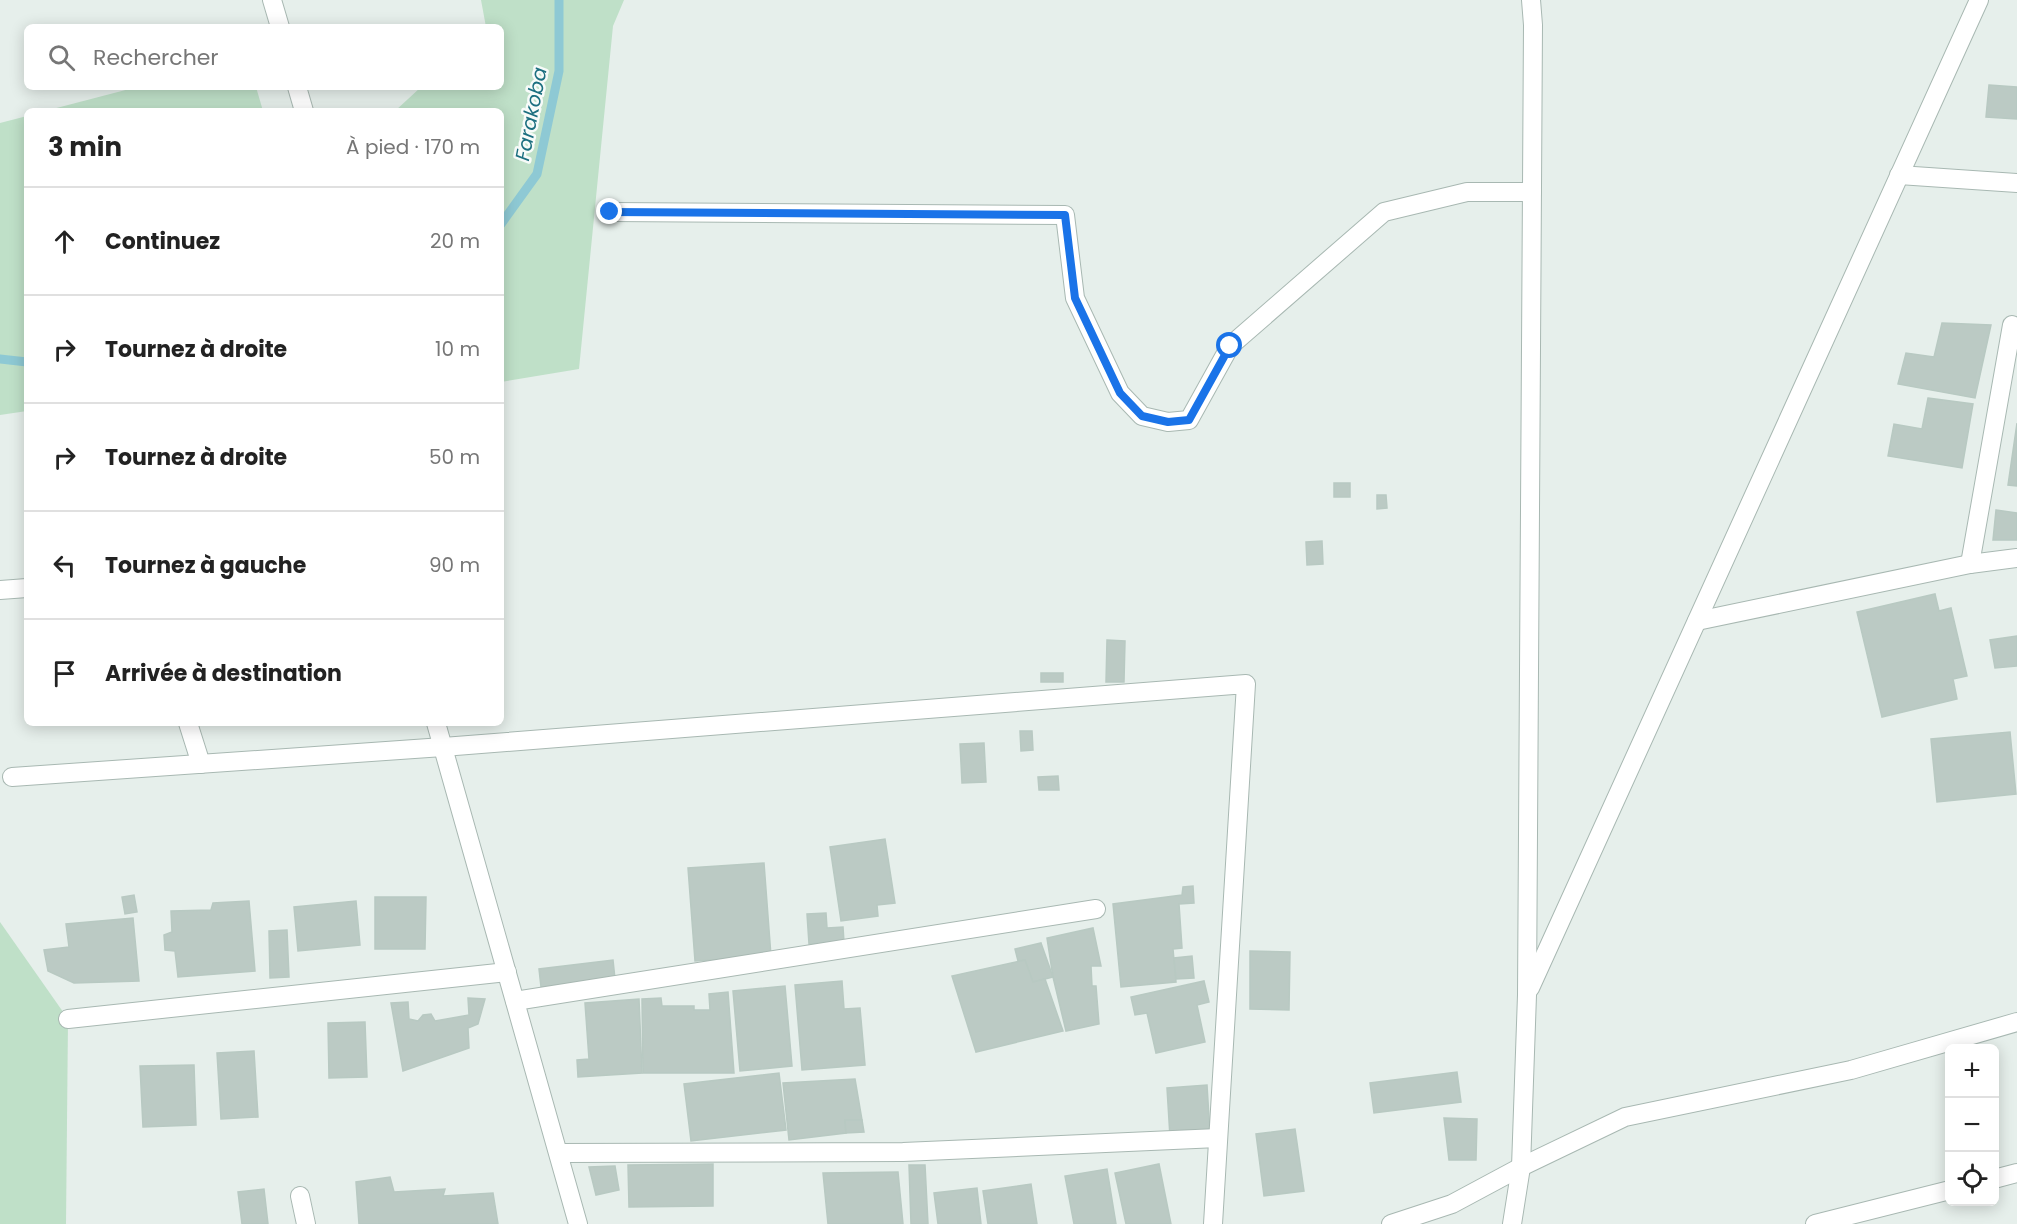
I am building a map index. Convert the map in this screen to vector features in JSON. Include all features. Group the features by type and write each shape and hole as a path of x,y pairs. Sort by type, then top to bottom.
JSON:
{"street":[{"path":"272,0 279,24"},
{"path":"1512,1224 1521,1167 1527,995 1533,25 1531,0"},
{"path":"1527,995 1979,0"},
{"path":"298,90 303,108"},
{"path":"1899,175 2017,183"},
{"path":"610,212 1065,215 1075,298 1120,393 1142,416 1168,422 1189,420 1230,346 1384,212 1467,192 1532,192"},
{"path":"1970,564 2012,325"},
{"path":"1697,621 1970,564 2017,558"},
{"path":"0,590 24,588"},
{"path":"12,777 443,747 1246,684 1214,1224"},
{"path":"189,726 201,764"},
{"path":"437,726 578,1224"},
{"path":"516,1001 1096,909"},
{"path":"68,1019 507,972"},
{"path":"1391,1224 1452,1204 1521,1167 1625,1118 1851,1070 2017,1022"},
{"path":"559,1153 903,1152 1218,1138"},
{"path":"1999,1178 2017,1173"},
{"path":"1815,1224 1945,1191"},
{"path":"300,1196 306,1224"}],"green space":[{"path":"481,0 624,0 613,26 579,369 504,382 504,108 398,108 418,90 504,90 504,24 485,24"},
{"path":"126,90 257,90 262,108 56,108"},
{"path":"24,117 24,411 0,415 0,123"},
{"path":"0,922 68,1019 66,1224 0,1224"}],"building":[{"path":"1989,85 2017,87 2017,119 1986,117"},
{"path":"1942,323 1991,325 1975,398 1898,384 1906,353 1934,357"},
{"path":"1928,398 1973,404 1962,468 1888,456 1894,424 1922,429"},
{"path":"2017,423 2017,486 2008,485"},
{"path":"1334,483 1350,483 1350,497 1334,497"},
{"path":"1377,495 1386,495 1387,508 1377,509"},
{"path":"1996,510 2017,513 2017,540 1993,540"},
{"path":"1322,541 1323,564 1307,565 1306,542"},
{"path":"1935,594 1939,611 1951,608 1967,676 1953,679 1957,699 1882,717 1857,612"},
{"path":"2017,636 2017,666 1995,668 1990,640"},
{"path":"1107,640 1125,641 1124,682 1106,682"},
{"path":"1041,673 1063,673 1063,682 1041,682"},
{"path":"1020,731 1032,731 1033,750 1021,751"},
{"path":"2010,732 2016,794 1937,802 1931,739"},
{"path":"984,743 986,782 962,783 960,744"},
{"path":"1058,776 1059,790 1039,790 1038,777"},
{"path":"885,839 895,903 877,905 878,916 841,921 830,847"},
{"path":"764,863 771,956 695,961 688,868"},
{"path":"1193,886 1194,903 1179,904 1182,948 1173,949 1176,982 1121,987 1113,904 1182,895 1183,887"},
{"path":"134,895 137,912 125,914 122,897"},
{"path":"375,897 426,897 425,949 375,949"},
{"path":"249,901 255,971 178,977 175,951 165,950 164,935 172,932 171,911 211,910 213,903"},
{"path":"356,901 360,945 298,951 294,907"},
{"path":"826,913 827,928 843,927 844,942 809,944 807,914"},
{"path":"133,918 139,981 74,983 48,971 44,950 69,947 66,924"},
{"path":"1093,928 1101,966 1091,966 1092,986 1096,986 1099,1024 1066,1031 1053,977 1047,938"},
{"path":"287,930 289,977 270,978 269,931"},
{"path":"1041,943 1053,977 1033,982 1025,960 1018,961 1015,949"},
{"path":"1250,951 1290,952 1289,1010 1250,1009"},
{"path":"1192,956 1194,978 1176,979 1174,958"},
{"path":"613,960 615,979 541,987 539,969"},
{"path":"1025,960 1033,982 1045,979 1063,1031 976,1052 952,976"},
{"path":"842,981 844,1009 860,1008 865,1065 802,1070 795,985"},
{"path":"1204,981 1209,1002 1197,1005 1205,1042 1156,1053 1147,1013 1135,1015 1131,997"},
{"path":"785,986 792,1066 740,1071 733,991"},
{"path":"728,992 734,1073 643,1073 642,999 661,998 662,1006 694,1006 694,1010 710,1010 709,994"},
{"path":"468,998 485,999 478,1024 468,1028 469,1048 403,1071 391,1003 408,1002 409,1019 418,1021 423,1015 431,1014 435,1021 469,1015"},
{"path":"639,999 642,1073 578,1077 577,1060 589,1059 585,1003"},
{"path":"365,1022 367,1077 329,1078 328,1023"},
{"path":"254,1051 258,1117 221,1119 217,1053"},
{"path":"194,1065 196,1125 143,1127 140,1066"},
{"path":"1457,1072 1461,1102 1374,1113 1370,1083"},
{"path":"779,1073 786,1130 691,1141 684,1084"},
{"path":"855,1079 862,1120 845,1120 846,1133 789,1140 783,1083"},
{"path":"1207,1085 1210,1134 1170,1137 1167,1088"},
{"path":"1444,1118 1477,1119 1476,1160 1449,1160"},
{"path":"845,1120 862,1120 864,1132 846,1133"},
{"path":"1295,1129 1304,1191 1264,1196 1256,1134"},
{"path":"713,1164 713,1206 629,1207 628,1165"},
{"path":"1159,1164 1171,1224 1126,1224 1115,1173"},
{"path":"909,1165 925,1165 928,1224 911,1224"},
{"path":"615,1166 619,1190 596,1195 589,1167"},
{"path":"1107,1169 1116,1224 1074,1224 1065,1176"},
{"path":"898,1172 903,1224 828,1224 823,1173"},
{"path":"390,1177 394,1192 445,1189 443,1196 493,1193 498,1224 359,1224 356,1182"},
{"path":"1031,1184 1037,1224 988,1224 983,1191"},
{"path":"977,1188 981,1224 938,1224 934,1193"},
{"path":"264,1189 268,1224 242,1224 238,1192"}],"waterway":[{"name":"Farakoba","path":"504,220 537,174 559,71 559,0"},
{"name":"Farakoba","path":"0,359 24,362"}],"route":[{"path":"610,212 1065,215 1075,298 1120,393 1142,416 1168,422 1189,420 1230,346"}]}
